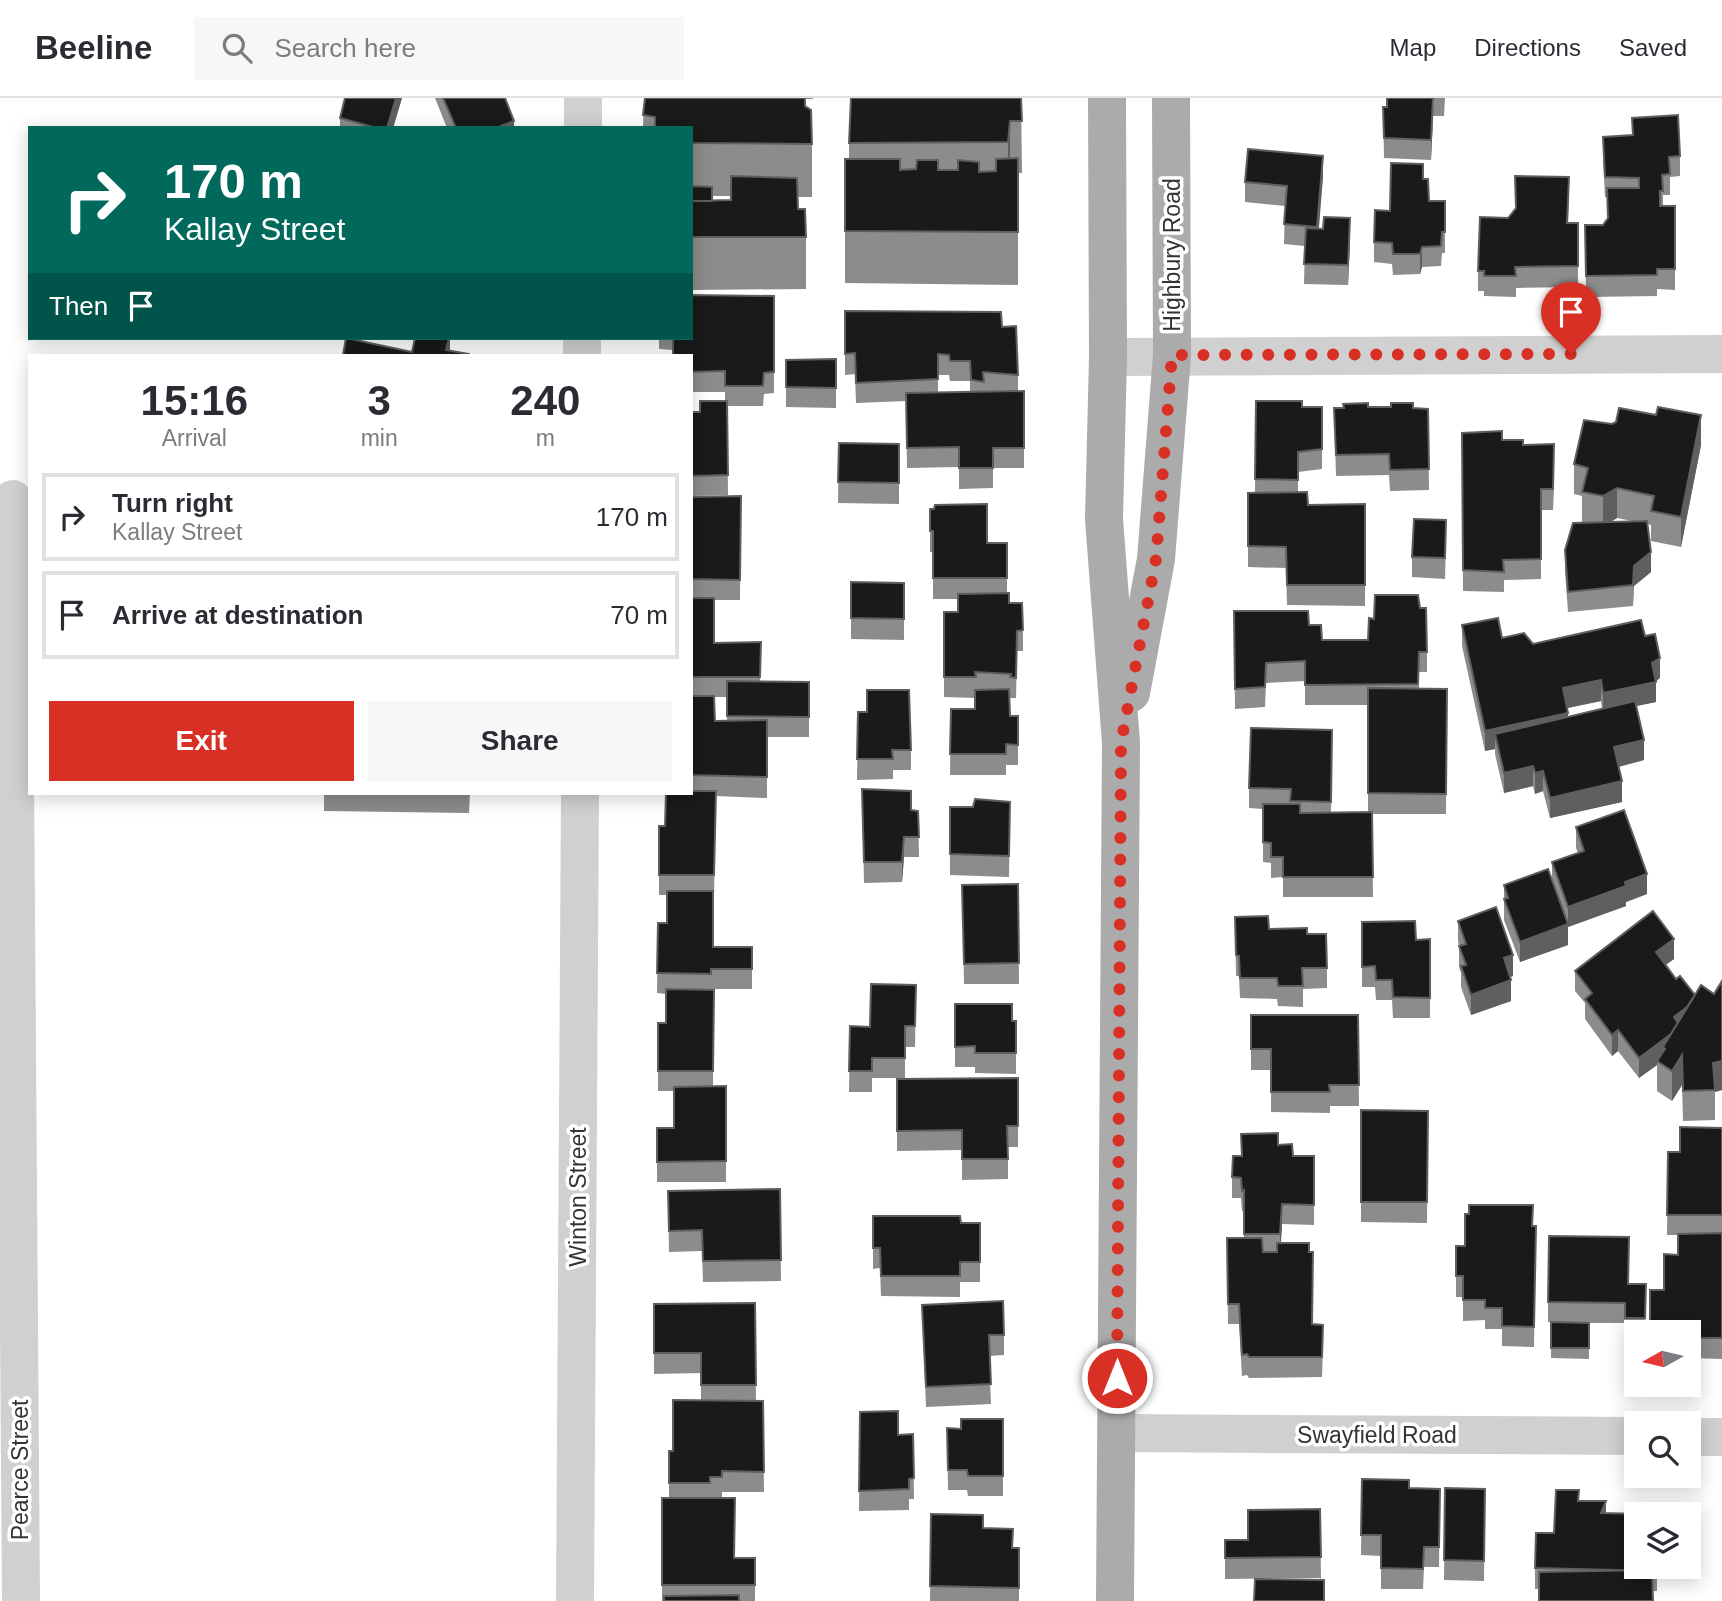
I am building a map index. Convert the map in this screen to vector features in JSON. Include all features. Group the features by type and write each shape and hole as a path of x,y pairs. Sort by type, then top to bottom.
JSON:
{"main road":[{"name":"Highbury Road","path":"1107,98 1108,357 1104,519 1121,743 1115,1601"},
{"name":"Highbury Road","path":"1121,743 1156,559 1172,355 1171,98"}],"street":[{"path":"583,98 583,126"},
{"path":"1108,357 1722,354"},
{"name":"Pearce Street","path":"14,499 10,1454 22,1601"},
{"name":"Winton Street","path":"575,1601 580,795"},
{"name":"Swayfield Road","path":"1117,1433 1624,1436"},
{"path":"1701,1437 1722,1437"}],"building":[{"path":"345,98 396,98 388,126 370,126 340,118"},
{"path":"443,98 505,98 514,121 501,126 455,126"},
{"path":"645,98 805,98 805,106 811,110 812,144 693,143 693,126 655,126 655,117 643,115"},
{"path":"851,98 1021,98 1022,121 1010,121 1008,142 849,143"},
{"path":"1387,98 1433,98 1431,140 1384,138 1383,107 1387,107"},
{"path":"1678,115 1680,156 1669,157 1670,174 1662,175 1663,191 1660,191 1660,206 1675,206 1675,269 1657,269 1657,275 1586,276 1585,225 1603,225 1608,218 1607,188 1639,188 1639,178 1605,177 1603,137 1633,135 1632,118"},
{"path":"1248,149 1323,156 1317,227 1284,224 1287,186 1245,182"},
{"path":"1018,158 1018,232 845,231 845,159 900,159 900,170 916,169 917,160 938,160 938,170 958,170 958,160 979,162 979,172 996,171 996,159"},
{"path":"1391,163 1423,164 1423,179 1428,179 1429,201 1445,201 1445,232 1442,232 1441,246 1422,247 1420,254 1393,254 1392,243 1374,242 1375,210 1390,211"},
{"path":"731,176 797,178 798,209 805,209 806,237 693,237 693,201 731,200"},
{"path":"1515,176 1569,177 1567,223 1578,223 1578,266 1515,267 1516,276 1484,276 1484,271 1478,271 1480,217 1508,218 1516,208"},
{"path":"693,186 712,187 712,201 693,201"},
{"path":"1324,217 1350,218 1348,265 1304,264 1306,228 1323,229"},
{"path":"693,295 774,296 774,372 764,373 763,386 725,386 725,371 693,372 693,354 673,354 673,340 693,340"},
{"path":"845,311 1001,312 1002,327 1016,326 1018,375 983,372 984,382 971,380 970,361 950,361 949,355 938,354 938,379 856,383 855,353 845,354"},
{"path":"346,340 412,352 415,340 448,340 446,350 469,354 343,354"},
{"path":"836,359 836,388 786,387 786,360"},
{"path":"1024,391 1024,448 993,448 993,468 959,468 959,447 907,448 906,393"},
{"path":"700,401 727,401 728,475 693,476 693,412 700,412"},
{"path":"1256,401 1302,401 1302,407 1322,407 1322,449 1298,452 1298,480 1255,479"},
{"path":"1368,403 1368,407 1391,407 1391,403 1413,403 1413,408 1428,409 1429,469 1390,470 1389,454 1336,455 1334,408 1344,408 1343,404"},
{"path":"1658,407 1701,415 1681,517 1651,511 1654,496 1617,488 1603,496 1582,492 1588,468 1574,464 1584,420 1612,424 1616,422 1619,408 1656,415"},
{"path":"1502,431 1502,440 1523,440 1523,445 1554,444 1553,489 1541,489 1541,559 1503,560 1504,572 1463,570 1462,433"},
{"path":"839,443 899,444 899,483 838,482"},
{"path":"1307,492 1308,505 1365,504 1365,585 1287,585 1286,547 1248,546 1248,493"},
{"path":"741,496 740,580 693,579 693,497"},
{"path":"987,504 987,543 1007,543 1007,578 933,578 930,509 934,509 935,505"},
{"path":"1414,519 1446,520 1445,558 1412,557"},
{"path":"1647,521 1651,552 1634,566 1633,585 1568,592 1565,550 1573,523"},
{"path":"851,582 904,583 904,619 851,618"},
{"path":"1009,593 1009,603 1022,603 1023,630 1017,631 1016,678 1010,677 1011,674 975,672 976,677 944,677 944,612 958,612 958,594"},
{"path":"1375,595 1418,595 1420,608 1426,608 1427,652 1419,652 1418,684 1305,685 1305,661 1266,663 1265,687 1235,689 1234,611 1308,611 1309,625 1321,625 1322,640 1368,640 1369,618 1374,619"},
{"path":"693,598 714,598 714,643 761,642 760,677 693,677"},
{"path":"1498,618 1502,638 1524,633 1533,644 1641,620 1645,636 1655,634 1660,658 1652,663 1656,682 1603,693 1601,680 1563,688 1568,713 1485,731 1462,625"},
{"path":"727,681 809,682 809,717 727,716"},
{"path":"1368,688 1447,689 1446,794 1368,793"},
{"path":"1009,689 1010,716 1018,716 1018,745 1006,744 1006,754 950,754 951,709 975,709 975,690"},
{"path":"867,690 909,690 911,750 892,750 893,759 857,759 858,712 867,712"},
{"path":"693,696 714,696 715,721 767,720 767,777 693,775"},
{"path":"1635,701 1644,740 1614,747 1622,781 1550,798 1543,771 1535,773 1533,766 1504,773 1495,734"},
{"path":"1251,728 1332,730 1331,802 1290,801 1291,789 1249,788"},
{"path":"862,789 911,791 911,810 918,811 919,837 904,837 902,862 864,862"},
{"path":"693,791 716,791 714,875 659,875 659,826 665,826 666,795 693,795"},
{"path":"975,799 1010,802 1009,856 950,854 950,807 973,807"},
{"path":"1263,804 1300,804 1300,813 1372,812 1373,877 1283,877 1283,857 1271,857 1271,843 1263,842"},
{"path":"1624,810 1647,874 1625,882 1626,886 1568,907 1552,862 1584,851 1576,827"},
{"path":"1548,869 1568,924 1520,942 1504,899 1508,898 1504,885"},
{"path":"1018,884 1019,963 964,964 962,885"},
{"path":"667,891 713,891 713,947 752,947 752,969 711,969 711,974 657,973 658,923 667,923"},
{"path":"1496,907 1513,955 1504,958 1511,980 1471,995 1461,966 1466,965 1459,946 1466,944 1458,921"},
{"path":"1653,911 1674,939 1656,952 1676,979 1680,976 1695,995 1687,1007 1674,1017 1678,1023 1671,1034 1639,1058 1618,1030 1612,1035 1585,999 1592,993 1575,971"},
{"path":"1268,916 1269,929 1307,928 1307,934 1326,934 1327,968 1302,968 1303,986 1278,986 1277,978 1240,978 1239,956 1236,955 1235,917"},
{"path":"1415,921 1416,940 1430,939 1430,998 1393,997 1392,980 1376,980 1375,966 1362,967 1362,922"},
{"path":"1722,981 1722,1061 1713,1063 1715,1090 1683,1091 1682,1055 1672,1071 1657,1061 1701,985 1714,994"},
{"path":"871,984 916,985 915,1026 905,1026 905,1058 872,1058 872,1071 849,1071 850,1026 870,1027"},
{"path":"666,989 714,990 713,1071 658,1071 658,1023 666,1023"},
{"path":"955,1004 1012,1004 1012,1021 1016,1021 1016,1053 975,1053 975,1046 955,1047"},
{"path":"1251,1015 1358,1015 1359,1085 1329,1085 1330,1092 1271,1092 1271,1049 1251,1049"},
{"path":"1018,1078 1018,1126 1007,1126 1008,1159 962,1159 962,1130 897,1131 897,1079"},
{"path":"726,1086 726,1161 657,1162 657,1128 674,1128 674,1087"},
{"path":"1361,1110 1428,1111 1427,1202 1361,1202"},
{"path":"1680,1127 1722,1128 1722,1215 1667,1215 1668,1152 1680,1152"},
{"path":"1278,1133 1278,1145 1292,1144 1293,1156 1314,1156 1314,1205 1282,1204 1280,1234 1244,1234 1244,1190 1242,1191 1241,1178 1232,1177 1233,1156 1242,1156 1241,1134"},
{"path":"780,1189 781,1260 703,1261 702,1230 669,1231 668,1191"},
{"path":"1469,1205 1533,1205 1532,1226 1536,1226 1534,1327 1502,1326 1502,1308 1485,1308 1485,1300 1463,1300 1463,1276 1456,1276 1456,1246 1465,1246 1465,1214 1469,1214"},
{"path":"873,1216 960,1216 961,1223 980,1223 980,1262 960,1262 960,1276 881,1276 880,1248 873,1248"},
{"path":"1722,1233 1722,1338 1701,1338 1701,1320 1650,1320 1650,1290 1664,1290 1664,1254 1678,1255 1678,1234"},
{"path":"1549,1236 1629,1237 1628,1284 1646,1284 1645,1318 1625,1318 1625,1303 1548,1302"},
{"path":"1227,1238 1262,1238 1263,1252 1277,1252 1277,1243 1309,1243 1309,1252 1313,1252 1312,1324 1323,1325 1322,1357 1242,1355 1239,1304 1228,1304"},
{"path":"1003,1301 1004,1335 989,1335 991,1384 926,1387 922,1305"},
{"path":"755,1303 756,1385 701,1385 701,1353 654,1353 654,1304"},
{"path":"1551,1322 1589,1323 1589,1348 1551,1348"},
{"path":"673,1400 763,1401 764,1472 722,1471 722,1477 710,1477 710,1483 669,1483 669,1451 673,1451"},
{"path":"898,1411 898,1435 913,1434 914,1478 909,1479 909,1489 859,1491 860,1412"},
{"path":"961,1419 1003,1419 1003,1476 968,1476 967,1470 948,1470 947,1428 961,1429"},
{"path":"1362,1479 1409,1480 1409,1488 1440,1489 1439,1547 1424,1547 1423,1569 1381,1568 1381,1535 1361,1535"},
{"path":"1445,1488 1485,1489 1484,1561 1444,1560"},
{"path":"1556,1490 1579,1490 1578,1501 1606,1501 1601,1513 1624,1514 1624,1570 1535,1568 1536,1533 1554,1533"},
{"path":"662,1498 735,1498 734,1558 755,1558 755,1585 662,1585"},
{"path":"1320,1509 1321,1557 1225,1558 1225,1540 1248,1540 1248,1510"},
{"path":"931,1514 983,1515 983,1528 1013,1529 1012,1548 1019,1548 1019,1588 930,1586"},
{"path":"1624,1570 1624,1579 1652,1579 1653,1601 1539,1601 1539,1572"},
{"path":"1255,1579 1324,1580 1324,1601 1254,1601"},
{"path":"739,1595 739,1601 664,1601 664,1596"}],"route":[{"path":"1117,1378 1121,743 1156,559 1172,355 1571,354"}]}
